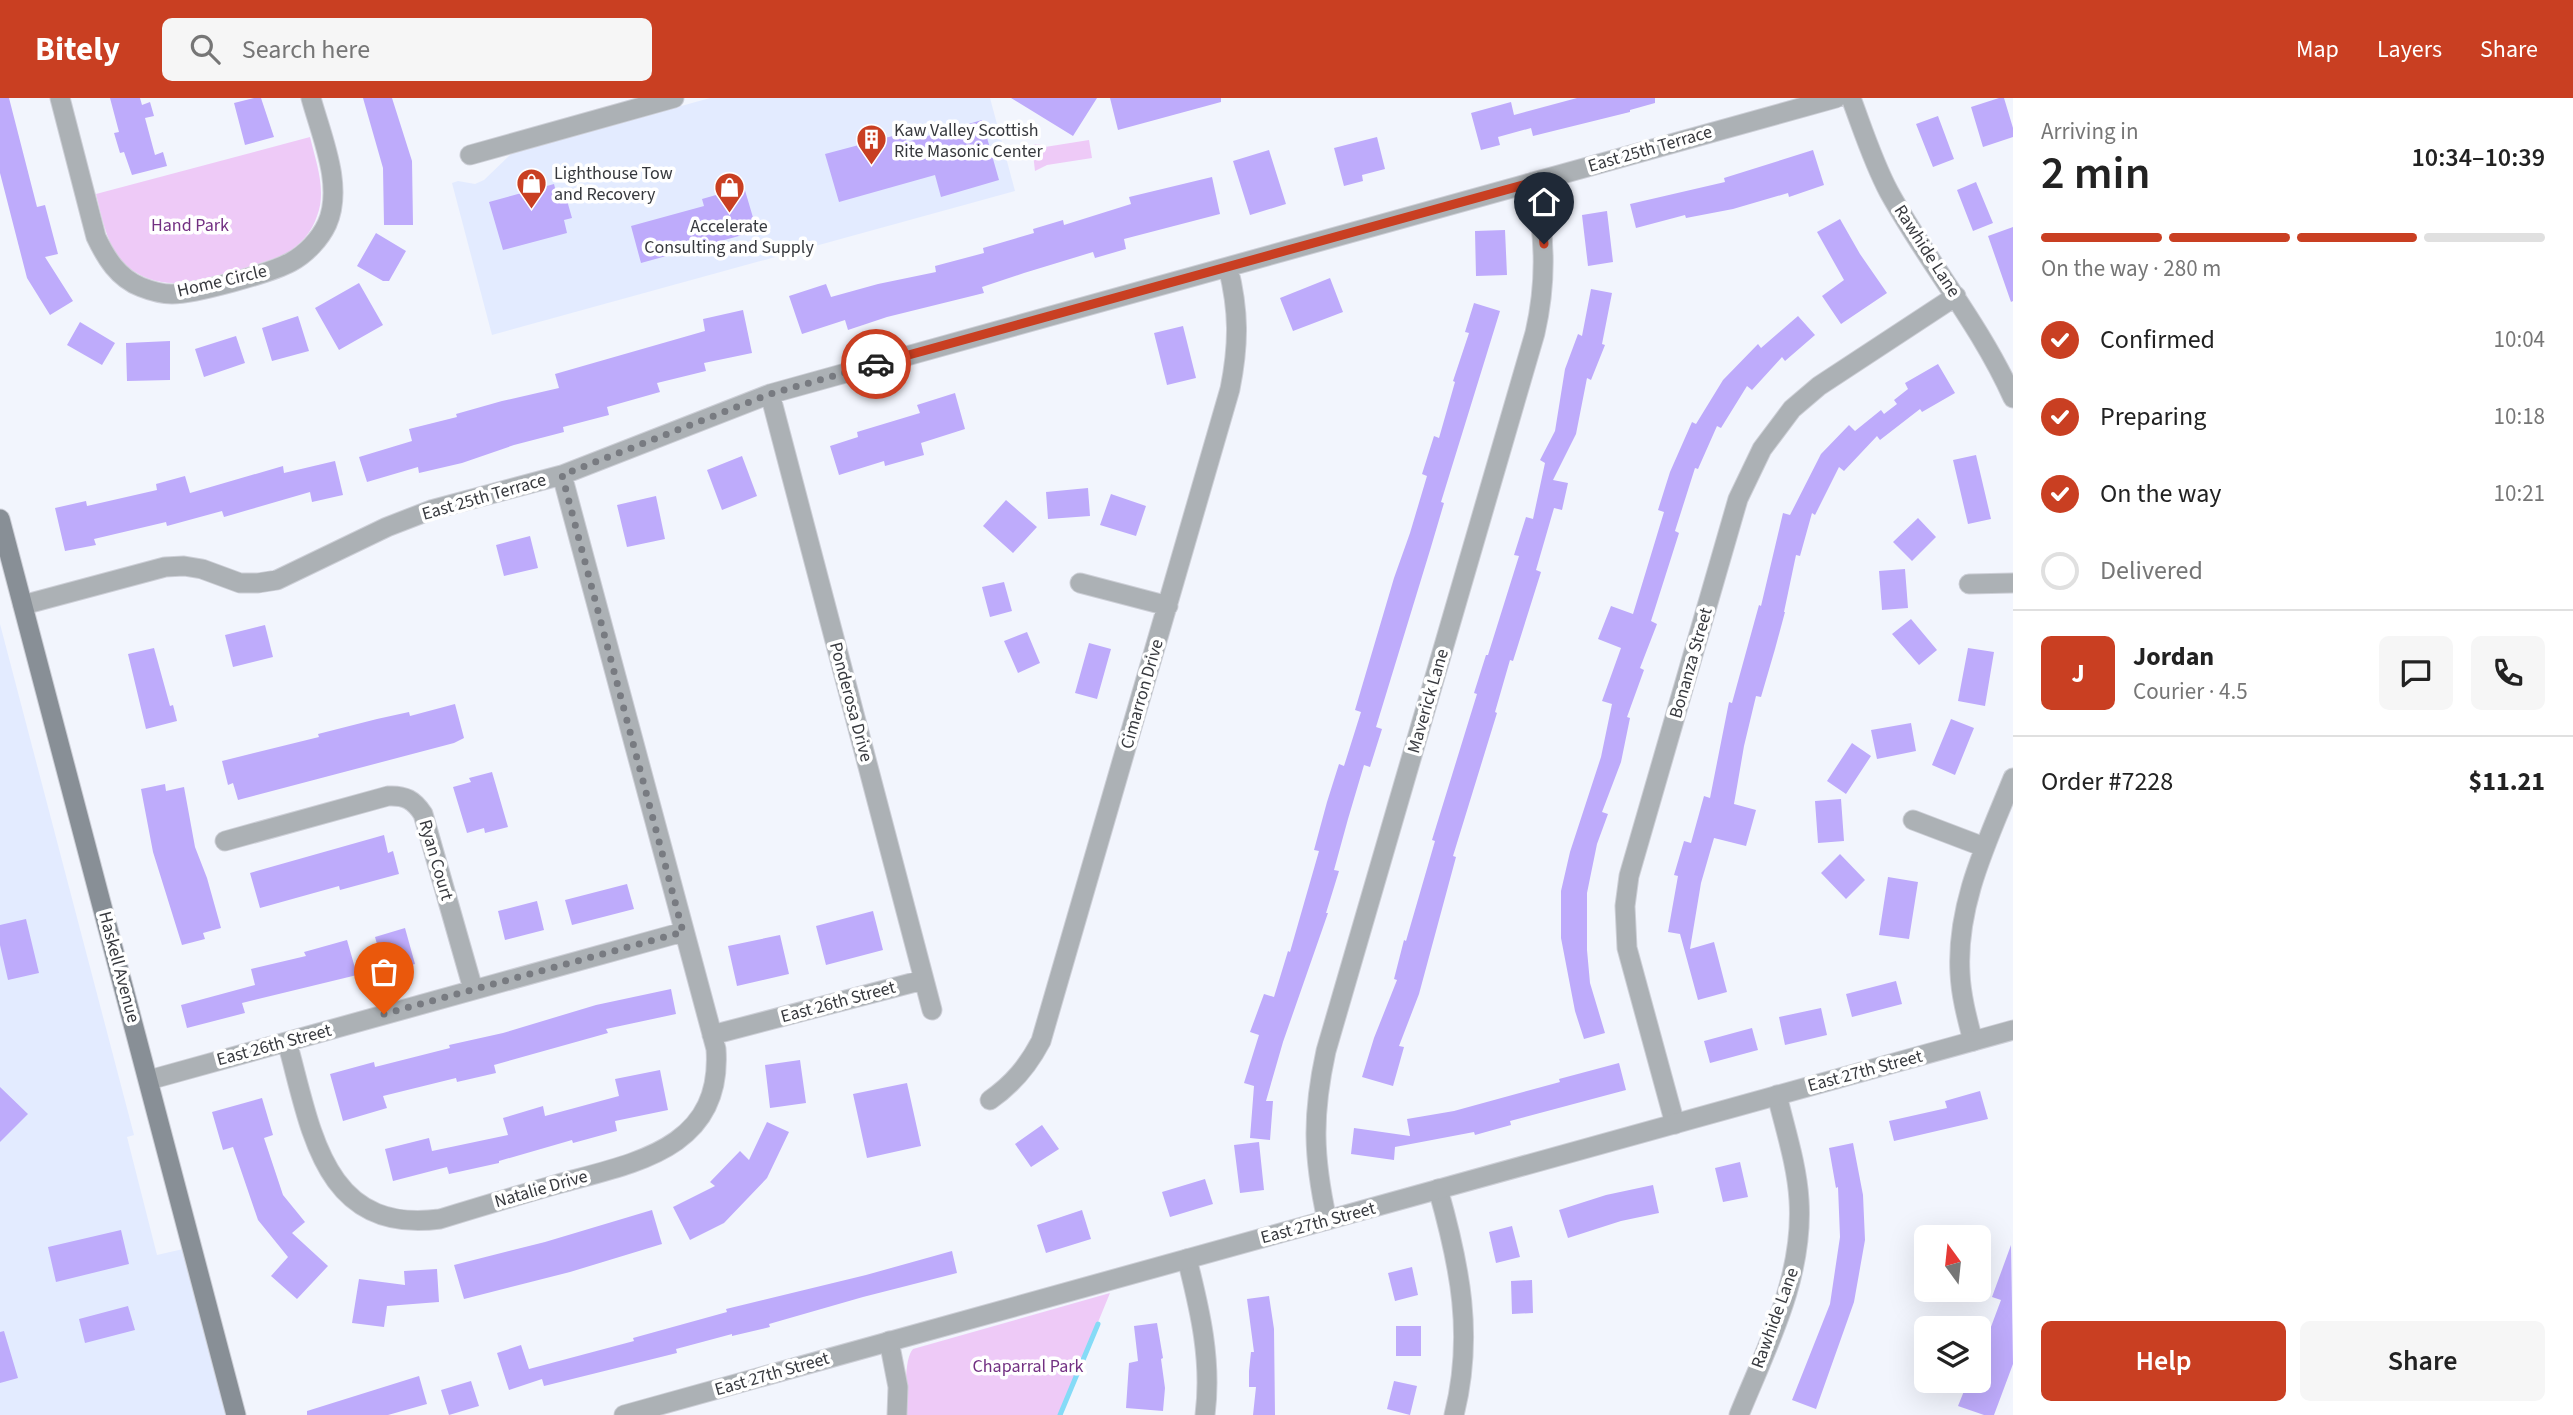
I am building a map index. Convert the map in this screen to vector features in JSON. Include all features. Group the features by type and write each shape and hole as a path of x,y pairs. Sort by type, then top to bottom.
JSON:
{"main road":[{"name":"Haskell Avenue","path":"0,519 236,1415"}],"street":[{"name":"Home Circle","path":"60,98 102,251 110,264 128,281 150,290 173,294 192,292 281,267 307,251 318,238 328,222 332,200 331,176 311,98"},
{"path":"470,155 674,98"},
{"name":"East 25th Terrace","path":"23,605 165,567 202,569 240,583 277,580 387,527 431,510 562,475 770,394 1836,98"},
{"name":"Rawhide Lane","path":"1851,98 1889,192 1983,339 2013,398"},
{"name":"Maverick Lane","path":"1327,1220 1318,1177 1315,1143 1318,1087 1326,1051 1535,333 1544,278 1544,244 1534,182"},
{"name":"Cimarron Drive","path":"990,1100 1008,1088 1021,1074 1041,1041 1230,389 1237,351 1238,322 1227,267"},
{"name":"Bonanza Street","path":"1675,1124 1633,977 1627,948 1625,906 1629,876 1738,499 1762,449 1792,409 1819,386 1955,296"},
{"name":"Ponderosa Drive","path":"770,394 932,1010"},
{"name":"Natalie Drive","path":"287,1042 318,1151 327,1170 352,1198 367,1209 393,1218 421,1222 440,1219 660,1153 689,1130 703,1111 711,1094 716,1057 712,1035 562,475"},
{"path":"1080,583 1168,606"},
{"path":"1969,584 2013,583"},
{"path":"1973,1041 1963,1003 1960,970 1965,910 1984,847 2013,778"},
{"name":"Ryan Court","path":"225,841 388,796 398,795 417,803 423,814 473,989"},
{"path":"1913,820 1984,847"},
{"name":"East 26th Street","path":"149,1080 683,932"},
{"name":"East 26th Street","path":"712,1035 923,980"},
{"name":"East 27th Street","path":"624,1415 2013,1030"},
{"name":"Rawhide Lane","path":"1739,1415 1782,1308 1797,1255 1800,1218 1797,1181 1777,1095"},
{"path":"1438,1189 1454,1243 1464,1317 1464,1359 1454,1415"},
{"path":"1186,1258 1201,1316 1206,1349 1205,1415"},
{"path":"889,1341 898,1387 897,1415"}],"shaded area":[{"path":"710,98 990,98 1015,191 492,335 452,183 458,181 475,184 484,180 512,153"},
{"path":"0,624 134,1135 127,1137 157,1255 192,1247 236,1415 0,1415"}],"green space":[{"name":"Hand Park","path":"310,137 320,176 320,206 309,232 287,253 231,272 173,283 146,278 132,270 117,255 104,226 96,194"},
{"path":"1089,140 1092,158 1047,165 1035,171 1032,145 1045,147"},
{"name":"Chaparral Park","path":"1110,1293 1060,1415 905,1415 907,1370 913,1349"}],"building":[{"path":"0,98 9,98 37,207 45,205 58,254 45,257 73,301 50,315 27,278 0,173"},
{"path":"110,98 140,98 142,105 150,102 154,116 145,118 155,155 163,152 167,166 132,175 124,152 120,153 114,133 119,132"},
{"path":"261,98 274,137 245,145 234,103"},
{"path":"363,98 392,98 412,161 413,225 384,225 383,168"},
{"path":"1011,98 1097,98 1073,136"},
{"path":"1110,98 1221,98 1221,102 1118,130"},
{"path":"1577,98 1655,98 1655,103 1630,112 1533,136 1531,128 1498,137 1500,145 1481,150 1471,113 1511,102 1514,115"},
{"path":"2004,98 2013,137 1983,147 1971,107"},
{"path":"1938,116 1954,159 1933,167 1916,124"},
{"path":"982,120 999,180 941,197 935,175 839,202 825,154 904,133 907,142"},
{"path":"1377,137 1385,169 1362,175 1363,181 1344,186 1334,148"},
{"path":"1269,150 1286,204 1250,215 1233,161"},
{"path":"1813,150 1824,185 1789,197 1788,193 1733,209 1686,218 1685,215 1636,228 1630,204 1725,182 1724,178"},
{"path":"1212,177 1220,214 1124,239 1126,249 1095,258 1093,252 1024,273 982,287 984,293 887,317 848,330 845,320 802,334 789,296 826,284 831,297 936,272 935,266 984,253 983,248 1034,233 1033,229 1063,220 1064,225 1131,204 1129,197"},
{"path":"1976,182 1993,223 1973,231 1957,190"},
{"name":"Lighthouse Tow and Recovery","path":"554,184 556,192 564,190 572,218 564,220 567,233 503,250 489,202"},
{"path":"744,187 757,231 641,263 631,226 704,206 702,199"},
{"path":"1607,211 1613,262 1588,266 1582,215"},
{"path":"1840,219 1887,293 1841,324 1822,296 1844,280 1817,232"},
{"path":"2013,227 2013,301 2011,302 1988,236"},
{"path":"1505,230 1507,275 1476,276 1475,231"},
{"path":"376,233 406,251 389,281 383,281 357,266"},
{"path":"1330,278 1343,312 1293,331 1280,298"},
{"path":"359,283 383,325 339,350 315,308"},
{"path":"1591,289 1612,293 1602,344 1605,345 1591,380 1587,378 1576,434 1553,480 1568,483 1562,510 1554,508 1536,570 1541,572 1513,661 1510,660 1495,712 1497,713 1453,856 1456,857 1419,994 1399,1046 1404,1047 1393,1086 1362,1077 1397,980 1394,979 1404,940 1406,941 1435,841 1432,840 1477,694 1474,693 1519,556 1514,555 1526,517 1533,519 1545,463 1540,460 1555,431 1565,369 1578,334 1582,336"},
{"path":"1474,303 1500,311 1376,727 1382,729 1370,767 1364,765 1348,819 1334,870 1339,871 1328,913 1283,1042 1266,1101 1273,1101 1270,1140 1250,1138 1254,1086 1244,1083 1259,1035 1250,1032 1264,994 1274,997 1288,951 1290,952 1319,851 1314,850 1327,802 1339,764 1344,766 1361,712 1355,710 1427,476 1422,474 1434,436 1439,438 1455,382 1453,381 1469,333 1465,332"},
{"path":"743,310 752,353 704,363 706,371 657,383 660,392 607,407 609,415 563,427 564,432 514,445 462,463 419,473 418,467 367,482 359,457 412,441 409,429 457,417 456,414 502,401 559,388 555,374 705,331 703,319"},
{"path":"298,316 309,351 272,361 262,328"},
{"path":"1798,316 1815,335 1785,361 1782,357 1752,390 1747,386 1721,428 1717,426 1698,469 1695,468 1675,531 1679,533 1651,621 1657,624 1640,668 1644,670 1627,717 1630,718 1621,762 1602,812 1608,814 1597,844 1587,893 1590,983 1605,1033 1584,1039 1575,1011 1561,938 1561,891 1570,852 1601,757 1612,704 1602,701 1621,648 1598,639 1611,606 1633,614 1664,512 1658,510 1670,472 1692,422 1696,424 1723,380 1758,344 1761,348"},
{"path":"80,322 115,343 102,365 67,345"},
{"path":"1183,326 1196,378 1167,385 1154,333"},
{"path":"236,336 245,363 204,377 195,349"},
{"path":"170,341 170,380 127,381 126,343"},
{"path":"1938,364 1955,393 1922,412 1920,409 1880,440 1877,436 1844,471 1839,467 1815,515 1812,513 1800,556 1796,555 1775,649 1761,697 1756,696 1734,804 1756,810 1746,846 1714,838 1701,883 1690,949 1714,942 1727,992 1698,1000 1680,934 1668,932 1678,876 1674,875 1684,841 1691,843 1704,796 1710,798 1729,702 1732,703 1759,605 1761,606 1783,513 1790,515 1821,454 1849,425 1855,431 1881,410 1884,414 1897,404 1894,400 1908,389 1905,383"},
{"path":"955,393 965,429 921,443 924,455 885,466 884,461 839,475 830,446 858,437 857,432 920,413 917,405"},
{"path":"1976,455 1991,519 1968,524 1953,460"},
{"path":"742,456 757,496 722,510 707,470"},
{"path":"335,461 343,495 312,502 310,492 224,517 222,511 167,526 166,522 94,539 96,545 65,551 55,508 86,501 87,506 157,490 156,484 185,476 190,493 283,466 284,473"},
{"path":"1088,488 1090,516 1048,519 1046,492"},
{"path":"1111,494 1146,506 1136,536 1100,525"},
{"path":"656,496 665,539 627,547 617,505"},
{"path":"1006,500 1037,527 1013,553 983,526"},
{"path":"1918,518 1936,537 1912,561 1893,542"},
{"path":"530,536 538,568 504,576 496,545"},
{"path":"1905,569 1908,608 1882,610 1879,571"},
{"path":"1004,582 1012,611 990,617 982,587"},
{"path":"1911,619 1937,650 1919,665 1892,634"},
{"path":"265,625 273,657 233,667 225,635"},
{"path":"1027,632 1040,663 1018,673 1004,641"},
{"path":"1089,643 1111,649 1097,699 1075,693"},
{"path":"154,648 170,706 173,705 177,721 146,729 128,654"},
{"path":"1968,648 1994,652 1985,706 1958,701"},
{"path":"455,704 464,738 454,743 238,800 233,783 228,785 222,761 319,737 318,734 377,719 409,712 410,716"},
{"path":"1951,719 1974,728 1955,775 1932,765"},
{"path":"1911,723 1916,751 1877,759 1871,730"},
{"path":"1852,743 1871,756 1846,794 1827,781"},
{"path":"492,772 508,827 485,833 484,828 467,833 453,787 471,782 469,778"},
{"path":"165,784 166,791 184,787 195,847 221,928 203,933 205,939 182,945 153,852 141,789"},
{"path":"1841,799 1844,841 1818,843 1815,801"},
{"path":"384,835 388,853 393,851 399,874 340,890 339,886 260,908 250,873"},
{"path":"1840,854 1865,880 1846,899 1821,873"},
{"path":"1888,877 1918,882 1909,939 1879,935"},
{"path":"627,884 634,909 572,925 565,900"},
{"path":"537,901 544,930 505,940 498,911"},
{"path":"873,911 883,950 826,965 816,926"},
{"path":"26,919 39,973 8,980 0,945 0,925"},
{"path":"405,928 415,964 385,973 375,937"},
{"path":"780,935 789,974 737,986 728,946"},
{"path":"347,940 357,975 242,1003 245,1013 187,1028 181,1005 255,985 251,969 306,956 304,952"},
{"path":"1896,981 1902,1004 1852,1017 1846,994"},
{"path":"671,989 676,1014 606,1029 608,1033 494,1065 496,1073 457,1082 456,1078 383,1096 387,1108 343,1121 330,1074 374,1062 375,1067 596,1005"},
{"path":"1821,1008 1827,1035 1785,1045 1779,1017"},
{"path":"1752,1028 1758,1050 1710,1063 1704,1041"},
{"path":"800,1060 806,1103 770,1108 765,1065"},
{"path":"1619,1063 1626,1090 1510,1121 1511,1125 1475,1135 1474,1132 1395,1147 1394,1160 1351,1154 1354,1128 1410,1136 1407,1119 1454,1111"},
{"path":"660,1070 668,1110 615,1121 617,1131 573,1143 572,1140 499,1163 449,1174 447,1167 393,1181 385,1149 429,1138 432,1151 508,1135 503,1118 543,1106 545,1116 619,1096 615,1079"},
{"path":"907,1083 921,1146 867,1158 853,1094"},
{"path":"0,1087 28,1114 0,1142"},
{"path":"1980,1091 1988,1119 1894,1141 1889,1121 1947,1108 1945,1101"},
{"path":"262,1098 273,1135 264,1138 283,1195 305,1222 292,1233 328,1266 297,1299 271,1276 288,1257 258,1220 233,1147 223,1150 212,1112"},
{"path":"767,1122 789,1132 767,1178 724,1223 690,1240 673,1207 715,1186 710,1182 740,1151 749,1160"},
{"path":"1042,1125 1059,1149 1031,1167 1015,1144"},
{"path":"1259,1142 1264,1190 1240,1193 1234,1145"},
{"path":"1853,1143 1863,1195 1865,1240 1854,1302 1816,1409 1792,1400 1830,1304 1840,1237 1838,1187 1836,1188 1829,1148"},
{"path":"1740,1162 1748,1197 1723,1202 1715,1168"},
{"path":"1205,1179 1213,1204 1170,1217 1162,1192"},
{"path":"1653,1185 1659,1213 1621,1221 1568,1238 1559,1210 1606,1195"},
{"path":"652,1210 662,1244 570,1272 464,1299 454,1265 545,1242"},
{"path":"1082,1210 1091,1239 1046,1253 1037,1225"},
{"path":"1512,1226 1520,1257 1496,1263 1489,1232"},
{"path":"121,1230 129,1264 56,1282 48,1247"},
{"path":"2011,1245 2013,1364 1994,1415 1984,1415 1958,1406 1963,1393 1991,1393 1991,1327 2001,1300 1992,1297"},
{"path":"952,1251 957,1273 769,1324 770,1327 676,1349 677,1353 544,1386 542,1379 509,1390 497,1353 521,1345 529,1369 634,1341 633,1338 727,1312 726,1309"},
{"path":"1412,1267 1418,1295 1395,1301 1388,1273"},
{"path":"437,1269 439,1302 387,1306 384,1327 352,1323 359,1279 405,1285 404,1271"},
{"path":"1532,1280 1533,1313 1512,1314 1511,1281"},
{"path":"1269,1296 1274,1329 1275,1415 1253,1415 1256,1387 1249,1387 1251,1352 1254,1352 1247,1299"},
{"path":"128,1306 135,1330 85,1343 79,1319"},
{"path":"1157,1323 1163,1358 1163,1411 1126,1408 1129,1363 1138,1361 1134,1326"},
{"path":"1396,1326 1421,1326 1421,1356 1396,1356"},
{"path":"4,1331 18,1378 0,1383 0,1332"},
{"path":"419,1376 427,1404 388,1415 307,1415 307,1411"},
{"path":"471,1381 479,1406 449,1415 441,1390"},
{"path":"1394,1381 1417,1386 1410,1415 1387,1409"}],"waterway":[{"path":"1060,1415 1098,1324"}],"way so far":[{"path":"384,1014 683,932 562,475 770,394 876,364"}],"place":[{"name":"Kaw Valley Scottish Rite Masonic Center","path":"871,167"},
{"name":"Lighthouse Tow and Recovery","path":"531,210"},
{"name":"Accelerate Consulting and Supply","path":"729,215"}],"route":[{"path":"876,364 1534,182 1544,244"}]}
